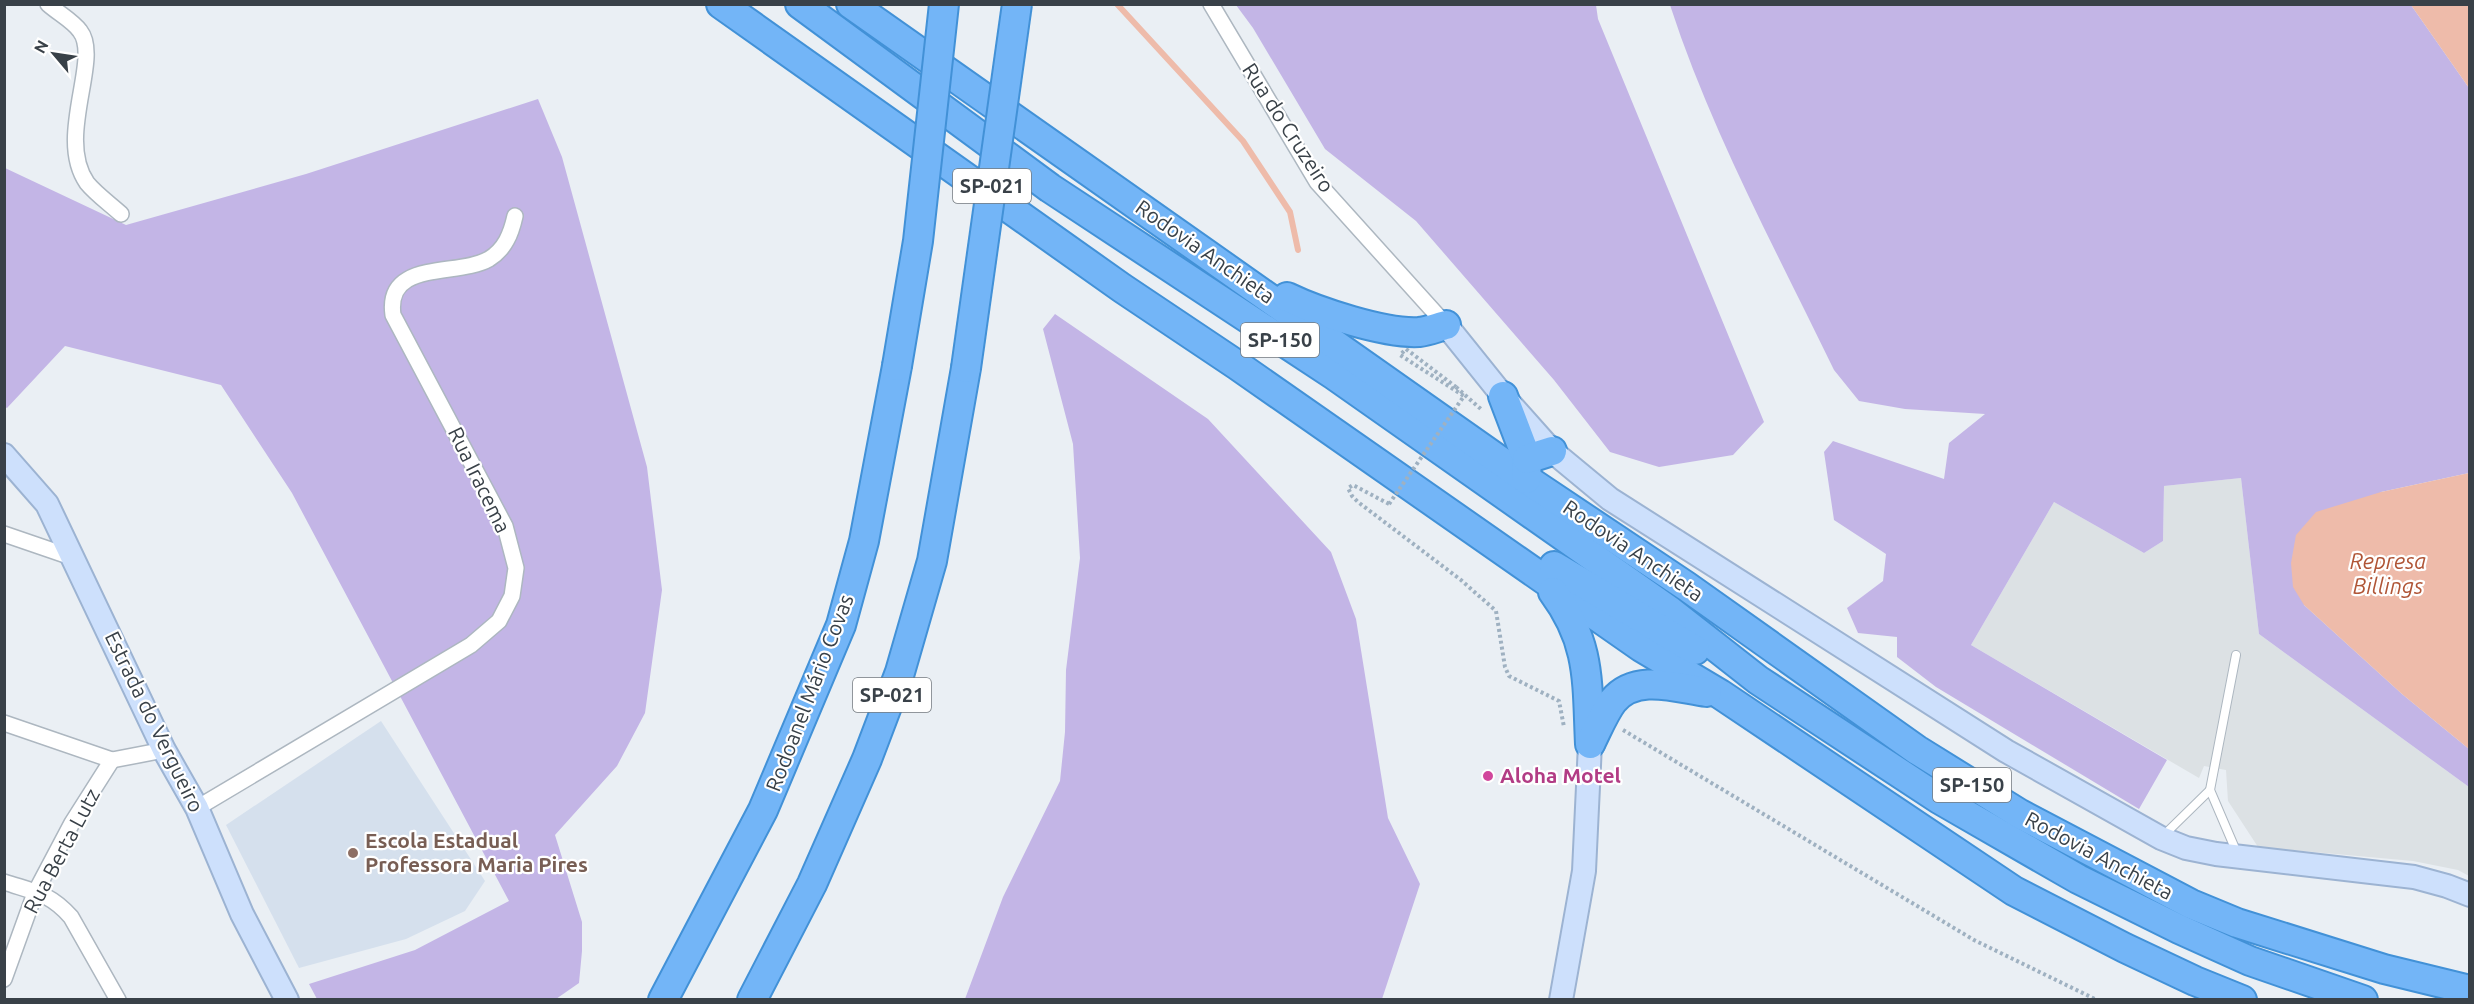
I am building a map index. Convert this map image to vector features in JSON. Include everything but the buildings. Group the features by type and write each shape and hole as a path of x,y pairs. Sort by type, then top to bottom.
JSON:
{"highway":[{"name":"SP-150","path":"721,4 1122,288 1237,365 1641,648 1720,694 2014,891 2135,953 2195,981 2242,999"},
{"name":"Rodovia Anchieta","path":"800,4 1050,188 1334,375 1670,611 1758,680 1939,800 2078,879 2178,929 2250,961 2363,999"},
{"name":"Rodovia Anchieta","path":"851,4 1230,270 1535,463 1686,586 1917,750 2020,814 2191,904 2237,923 2384,969 2469,990"},
{"name":"Rodoanel Mário Covas","path":"663,999 763,810 841,625 864,541 918,241 944,4"},
{"name":"SP-021","path":"752,999 812,884 867,759 900,672 933,561 966,368 1017,4"},
{"path":"1230,270 1294,301 1376,327 1419,332 1446,325"},
{"path":"1494,404 1535,463"},
{"path":"1455,519 1477,524 1523,547 1719,664 1758,680"},
{"path":"1543,578 1576,628 1582,646 1586,670 1590,744"},
{"path":"1590,744 1615,698 1633,687 1648,684 1720,694"}],"street":[{"path":"48,4 81,31 86,46 86,59 76,116 76,159 88,183 121,214"},
{"name":"Rua do Cruzeiro","path":"1210,4 1317,182 1446,325"},
{"name":"Rua Iracema","path":"197,808 471,645 499,621 512,596 516,568 505,526 393,315 391,302 397,288 409,278 487,260 502,248 510,234 515,216"},
{"path":"1446,325 1494,404"},
{"name":"Estrada do Vergueiro","path":"4,455 47,504 164,750 197,808 242,914 287,999"},
{"path":"1535,463 1610,499 2006,751 2161,838 2186,848 2239,857 2414,877 2469,895"},
{"path":"4,534 74,558"},
{"path":"4,723 112,760 164,750"},
{"path":"1562,999 1584,871 1590,744"},
{"name":"Rua Berta Lutz","path":"4,979 35,893 72,824 112,760"},
{"path":"4,882 50,897 71,917 118,999"}],"lane":[{"path":"2236,655 2210,790 2239,857"},
{"path":"2161,838 2210,790"}],"path":[{"path":"1494,404 1455,387 1407,349 1402,351 1400,355 1464,396 1389,504 1353,485 1348,488 1358,502 1461,580 1496,611 1504,667 1509,676 1559,701 1568,745 1590,744 1607,728 1621,729 1974,940 2097,999"},
{"path":"1448,402 1459,407"}],"shaded area":[{"path":"1236,5 1596,5 1598,19 1764,422 1733,455 1659,467 1610,452 1554,380 1416,221 1325,149 1253,28"},
{"path":"1670,5 2411,5 2469,88 2469,473 2381,492 2304,605 2402,694 2469,749 2469,787 2259,634 2241,478 2164,486 2163,541 2144,553 2054,502 1971,645 2167,760 2139,809 1936,687 1897,657 1897,637 1858,633 1847,608 1883,581 1886,554 1834,520 1824,452 1833,441 1944,479 1949,443 1985,414 1905,409 1859,401 1834,370 1725,144 1686,52"},
{"path":"538,99 562,157 647,467 662,590 645,713 617,766 555,835 582,922 579,983 556,999 317,999 309,984 415,950 509,901 292,493 221,385 65,346 7,408 5,407 5,168 126,225 306,174"},
{"path":"1055,314 1208,419 1331,552 1356,619 1388,818 1420,884 1382,999 965,999 1003,897 1060,781 1065,732 1066,670 1080,558 1073,444 1043,329"},
{"path":"2241,478 2259,634 2469,787 2469,876 2458,870 2413,861 2258,847 2228,801 2226,770 2204,766 2199,778 1971,645 2054,502 2144,553 2163,541 2164,486"},
{"name":"Escola Estadual Professora Maria Pires","path":"381,721 485,881 465,911 406,939 299,968 226,825"}],"water":[{"path":"2411,5 2469,5 2469,88"},
{"name":"Represa Billings","path":"2470,473 2469,749 2402,694 2304,605 2293,587 2291,563 2296,535 2316,512 2381,492"}],"waterway":[{"path":"1117,4 1243,141 1290,212 1298,250"}],"place":[{"name":"Aloha Motel","path":"1488,776"},
{"name":"Escola Estadual Professora Maria Pires","path":"353,853"}]}
